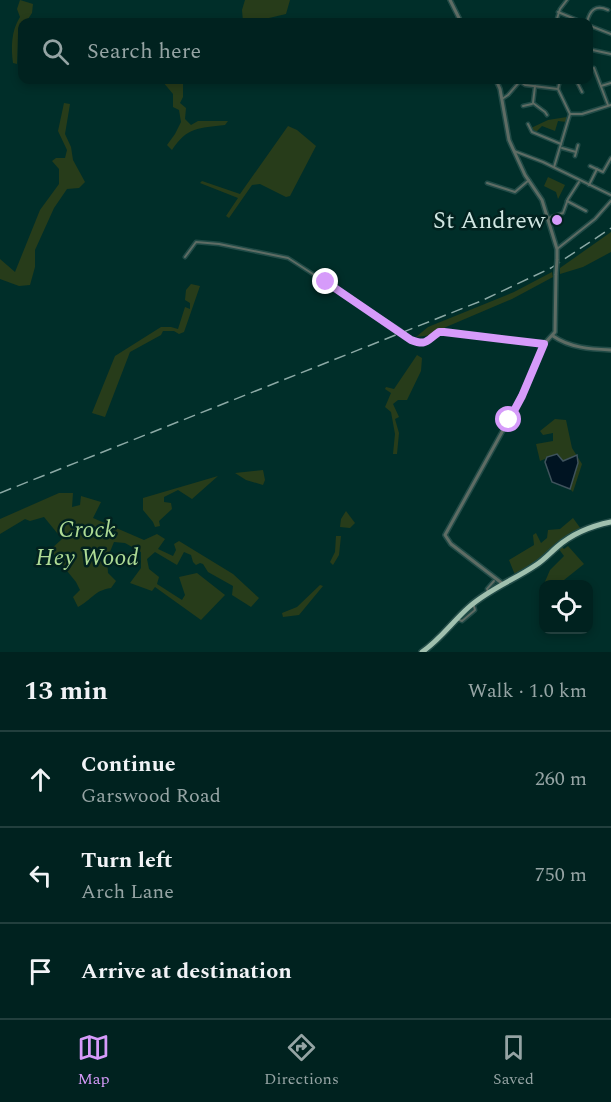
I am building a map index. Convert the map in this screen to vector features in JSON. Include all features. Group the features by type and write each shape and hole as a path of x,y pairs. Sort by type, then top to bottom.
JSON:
{"highway":[{"path":"422,652 437,641 473,603 488,592 539,564 559,545 578,533 611,522"}],"street":[{"path":"450,0 459,18"},
{"path":"557,18 558,12 567,0"},
{"path":"589,18 591,11 602,5 608,10"},
{"path":"558,12 572,18"},
{"path":"593,26 611,34"},
{"path":"593,50 611,54"},
{"path":"570,114 582,114 610,106 595,70 600,70"},
{"path":"602,86 611,83"},
{"path":"497,84 507,134 529,180 541,196 557,249 555,333 544,344 522,396 445,535 451,544 503,584"},
{"path":"502,99 517,84"},
{"path":"530,84 558,89"},
{"path":"554,167 570,114 558,89 560,84"},
{"path":"578,84 582,93"},
{"path":"533,104 535,86"},
{"path":"523,106 533,104 546,111 547,116"},
{"path":"528,124 532,134 576,152"},
{"path":"575,156 579,145"},
{"path":"514,152 518,151 611,195"},
{"path":"590,166 603,172 610,160"},
{"path":"589,185 597,169"},
{"path":"487,183 515,192 529,180"},
{"path":"548,218 563,213 567,201 580,181"},
{"path":"567,201 583,210"},
{"path":"557,249 595,219 611,201"},
{"path":"185,257 196,242 219,244 288,258 411,340 424,343 439,332 444,332 544,344"},
{"path":"553,336 573,346 611,350"},
{"path":"488,592 487,589 493,582"}],"green space":[{"path":"20,0 33,4 29,18 20,18 17,9"},
{"path":"245,0 290,0 286,14 269,18 243,18"},
{"path":"18,21 17,64 13,63 12,46"},
{"path":"165,84 183,84 183,97 180,103 186,108 185,119 191,125 198,121 228,121 225,125 194,130 183,137 172,150 167,145 181,122 179,110 173,107 173,94"},
{"path":"64,103 70,104 65,134 71,147 73,160 85,182 79,188 67,189 54,208 35,250 35,267 30,285 19,286 0,279 0,259 15,272 40,210 59,184 59,169 52,161 56,158 65,158 67,150 58,131"},
{"path":"567,117 567,122 558,121 555,131 542,126 536,132 531,128 548,120"},
{"path":"288,126 297,130 316,146 290,196 286,197 260,184 252,185 229,218 226,216 238,198 200,183 202,181 240,194"},
{"path":"548,177 565,185 558,199 556,192 544,186"},
{"path":"611,232 611,252 583,267 560,274 560,268"},
{"path":"552,272 553,277 512,299 432,335 416,337 428,327 514,292"},
{"path":"191,284 200,286 184,332 179,334 174,331 163,331 161,335 130,352 105,417 92,413 115,356 161,327 178,329 185,307 190,309 190,303 185,300 186,290"},
{"path":"417,355 422,358 421,371 407,400 398,400 393,404 399,417 395,419 399,433 397,454 393,454 395,434 391,412 385,407 391,393 385,389 386,387 394,389"},
{"path":"555,419 566,420 572,448 577,455 563,462 557,454 540,461 536,444 553,441 553,433 543,435 540,431"},
{"path":"577,456 582,464 573,492 570,489 578,463"},
{"path":"263,470 265,480 263,485 246,480 235,473"},
{"path":"218,476 192,499 178,490 164,497 164,502 171,503 172,509 159,521 160,526 155,527 143,510 143,498"},
{"name":"Crock Hey Wood","path":"59,493 73,493 72,507 80,505 81,496 101,502 93,518 144,540 157,534 165,539 158,549 173,556 176,550 174,544 179,541 233,574 259,598 251,607 232,595 233,586 208,572 203,564 196,565 191,555 184,552 177,565 155,552 147,559 149,569 159,577 157,584 182,600 185,595 179,577 197,573 225,595 201,620 155,587 152,591 130,583 141,568 141,552 125,543 114,542 107,559 108,573 116,581 111,588 97,593 78,607 73,597 80,590 50,550 62,539 44,517 30,521 25,519 0,534 0,519"},
{"path":"346,511 355,523 350,528 340,527 341,519"},
{"path":"573,518 581,529 515,575 509,560 534,545 533,535 536,533 541,543 547,538 548,530 560,529"},
{"path":"336,536 341,536 339,555 333,565 330,562 335,552"},
{"path":"561,546 564,549 568,546 584,564 564,580 546,580 550,570 564,556 558,548"},
{"path":"320,585 323,586 299,615 283,617 282,613 297,607"}],"water":[{"path":"557,454 563,461 577,455 578,463 570,489 552,482 545,462 547,457"}],"railway":[{"path":"0,493 481,301 551,268 611,228"}],"place":[{"name":"St Andrew","path":"557,220"}],"route":[{"path":"326,282 411,340 421,343 439,332 444,332 544,344 509,420"}]}
